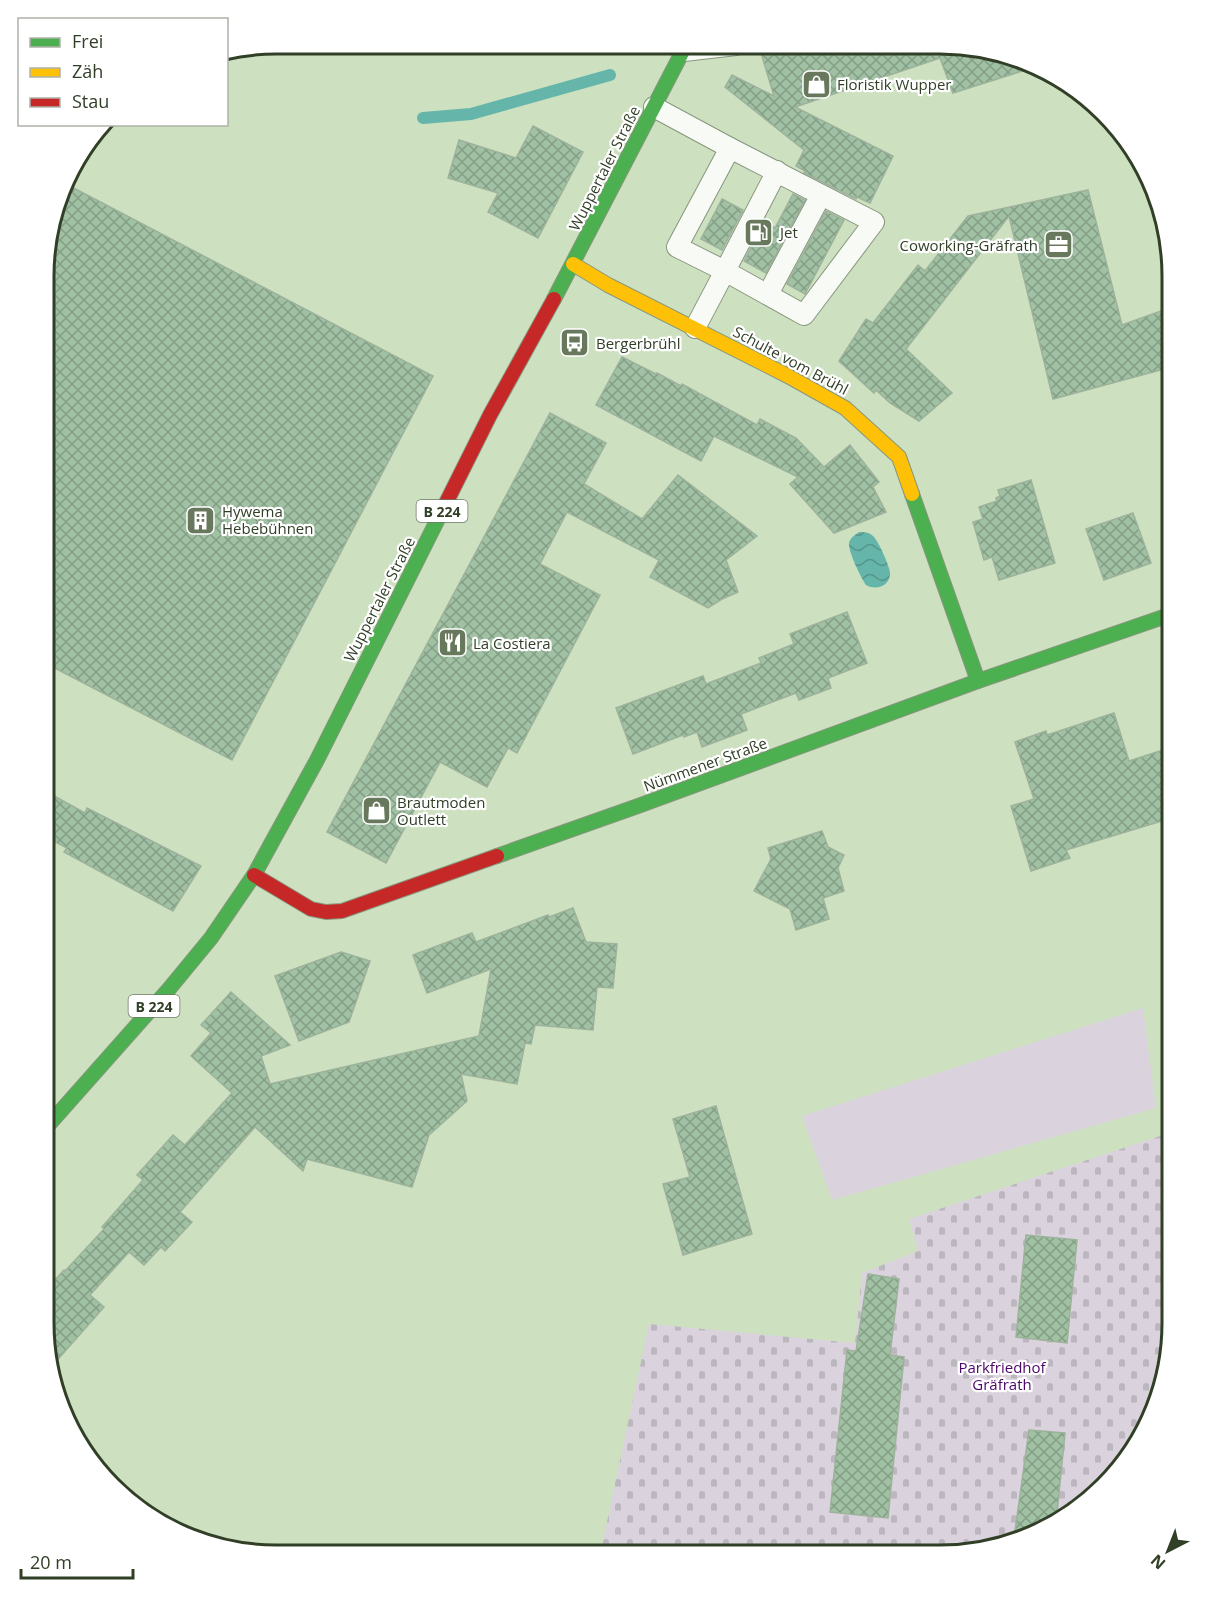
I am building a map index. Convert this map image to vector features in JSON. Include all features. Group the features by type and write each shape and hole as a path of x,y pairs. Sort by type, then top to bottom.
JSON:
{"street":[{"name":"Wuppertaler Straße","path":"54,1119 211,938 254,875 317,760 512,372 573,264 682,54"},
{"name":"Schulte vom Brühl","path":"573,264 608,285 788,376 845,408 899,457 978,681"},
{"name":"Nümmener Straße","path":"254,875 311,909 326,912 342,911 638,806 978,681 1162,618"}],"lane":[{"path":"654,107 874,222 804,315 676,247 730,148"},
{"path":"694,328 777,171"},
{"path":"768,294 821,195"}],"green space":[{"path":"1143,1008 1156,1108 832,1200 802,1116"},
{"name":"Parkfriedhof Gräfrath","path":"1162,1135 1162,1338 1158,1367 1139,1421 1125,1447 1107,1470 1064,1508 1025,1528 984,1541 955,1545 602,1545 649,1324 855,1343 862,1273 918,1251 909,1219"}],"water":[{"path":"859,532 873,536 886,559 890,577 882,586 866,585 855,564 849,543"}],"building":[{"path":"761,54 955,54 984,58 1024,71 953,93 940,58 795,107 893,156 870,203 857,197 856,199 804,173 805,171 796,166 804,150 725,87 732,75 774,96"},
{"path":"533,126 583,152 538,238 488,212 498,193 448,178 459,140 516,158"},
{"name":"Hywema Hebebühnen","path":"73,187 433,376 232,760 54,668 54,261 58,232"},
{"path":"1088,190 1122,325 1162,311 1162,370 1053,399 1009,216 906,349 952,393 919,421 890,403 876,390 874,393 839,361 866,319 873,323 918,265 925,271 968,216"},
{"path":"793,194 805,200 766,273 744,261 764,222 775,228"},
{"path":"722,199 743,210 722,250 701,239"},
{"path":"826,211 844,220 805,294 787,284"},
{"path":"622,357 681,386 682,384 757,425 760,419 796,438 824,467 850,445 879,482 873,487 886,512 834,533 790,484 798,477 714,436 701,461 596,405"},
{"path":"550,413 606,443 584,484 642,519 678,475 757,536 726,560 738,592 708,608 650,577 659,560 567,512 540,564 600,595 517,753 508,748 487,787 440,762 386,863 327,832"},
{"path":"1031,480 1055,563 999,580 992,557 984,560 973,522 983,519 979,507 997,501 996,498 1000,496 998,490"},
{"path":"1133,513 1151,563 1104,580 1086,529"},
{"path":"847,612 867,663 828,678 831,688 799,700 796,693 741,714 747,730 702,747 697,732 633,754 616,708 703,676 706,684 761,663 759,658 794,644 790,634"},
{"path":"1114,713 1129,761 1162,750 1162,821 1066,850 1070,858 1031,871 1011,806 1034,799 1015,742 1046,731 1047,735"},
{"path":"54,796 85,813 87,808 201,866 173,911 64,852 67,848 54,841"},
{"path":"822,831 828,847 844,855 838,868 844,891 823,898 829,919 796,930 790,909 754,891 771,859 768,848"},
{"path":"573,908 586,942 617,944 613,988 597,987 593,1030 535,1025 531,1044 525,1043 517,1084 461,1074 467,1101 429,1135 412,1187 307,1159 303,1171 255,1127 180,1212 192,1222 165,1251 161,1247 144,1265 129,1252 90,1295 104,1307 57,1360 54,1338 54,1281 104,1229 102,1227 143,1180 137,1175 173,1135 185,1145 232,1093 191,1056 211,1033 201,1025 231,992 290,1045 261,1056 270,1084 479,1036 491,969 427,993 413,955 472,933 476,942 548,915 549,917"},
{"path":"341,952 370,961 349,1022 299,1041 275,976"},
{"path":"716,1106 752,1234 683,1255 663,1184 690,1177 673,1119"},
{"path":"1026,1235 1077,1240 1067,1343 1016,1337"},
{"path":"868,1274 899,1279 890,1355 904,1357 888,1518 830,1512 847,1350 856,1351"},
{"path":"1029,1430 1065,1433 1057,1512 1015,1532"}],"waterway":[{"path":"423,118 471,114 610,75"}],"traffic: fast":[{"path":"554,299 681,54"},
{"path":"912,494 978,681"},
{"path":"54,1119 211,938 254,875 317,760 445,505"},
{"path":"497,856 978,681 1162,617"}],"traffic: slow":[{"path":"573,264 608,285 788,376 845,408 899,457 912,494"}],"traffic: jam":[{"path":"445,505 490,415 554,299"},
{"path":"254,875 311,909 326,912 342,911 497,856"}],"place":[{"name":"Floristik Wupper","path":"816,84"},
{"name":"Jet","path":"759,232"},
{"name":"Coworking-Gräfrath","path":"1059,245"},
{"name":"Bergerbrühl","path":"575,343"},
{"name":"Hywema Hebebühnen","path":"201,520"},
{"name":"La Costiera","path":"452,643"},
{"name":"Brautmoden Outlett","path":"376,811"}]}
